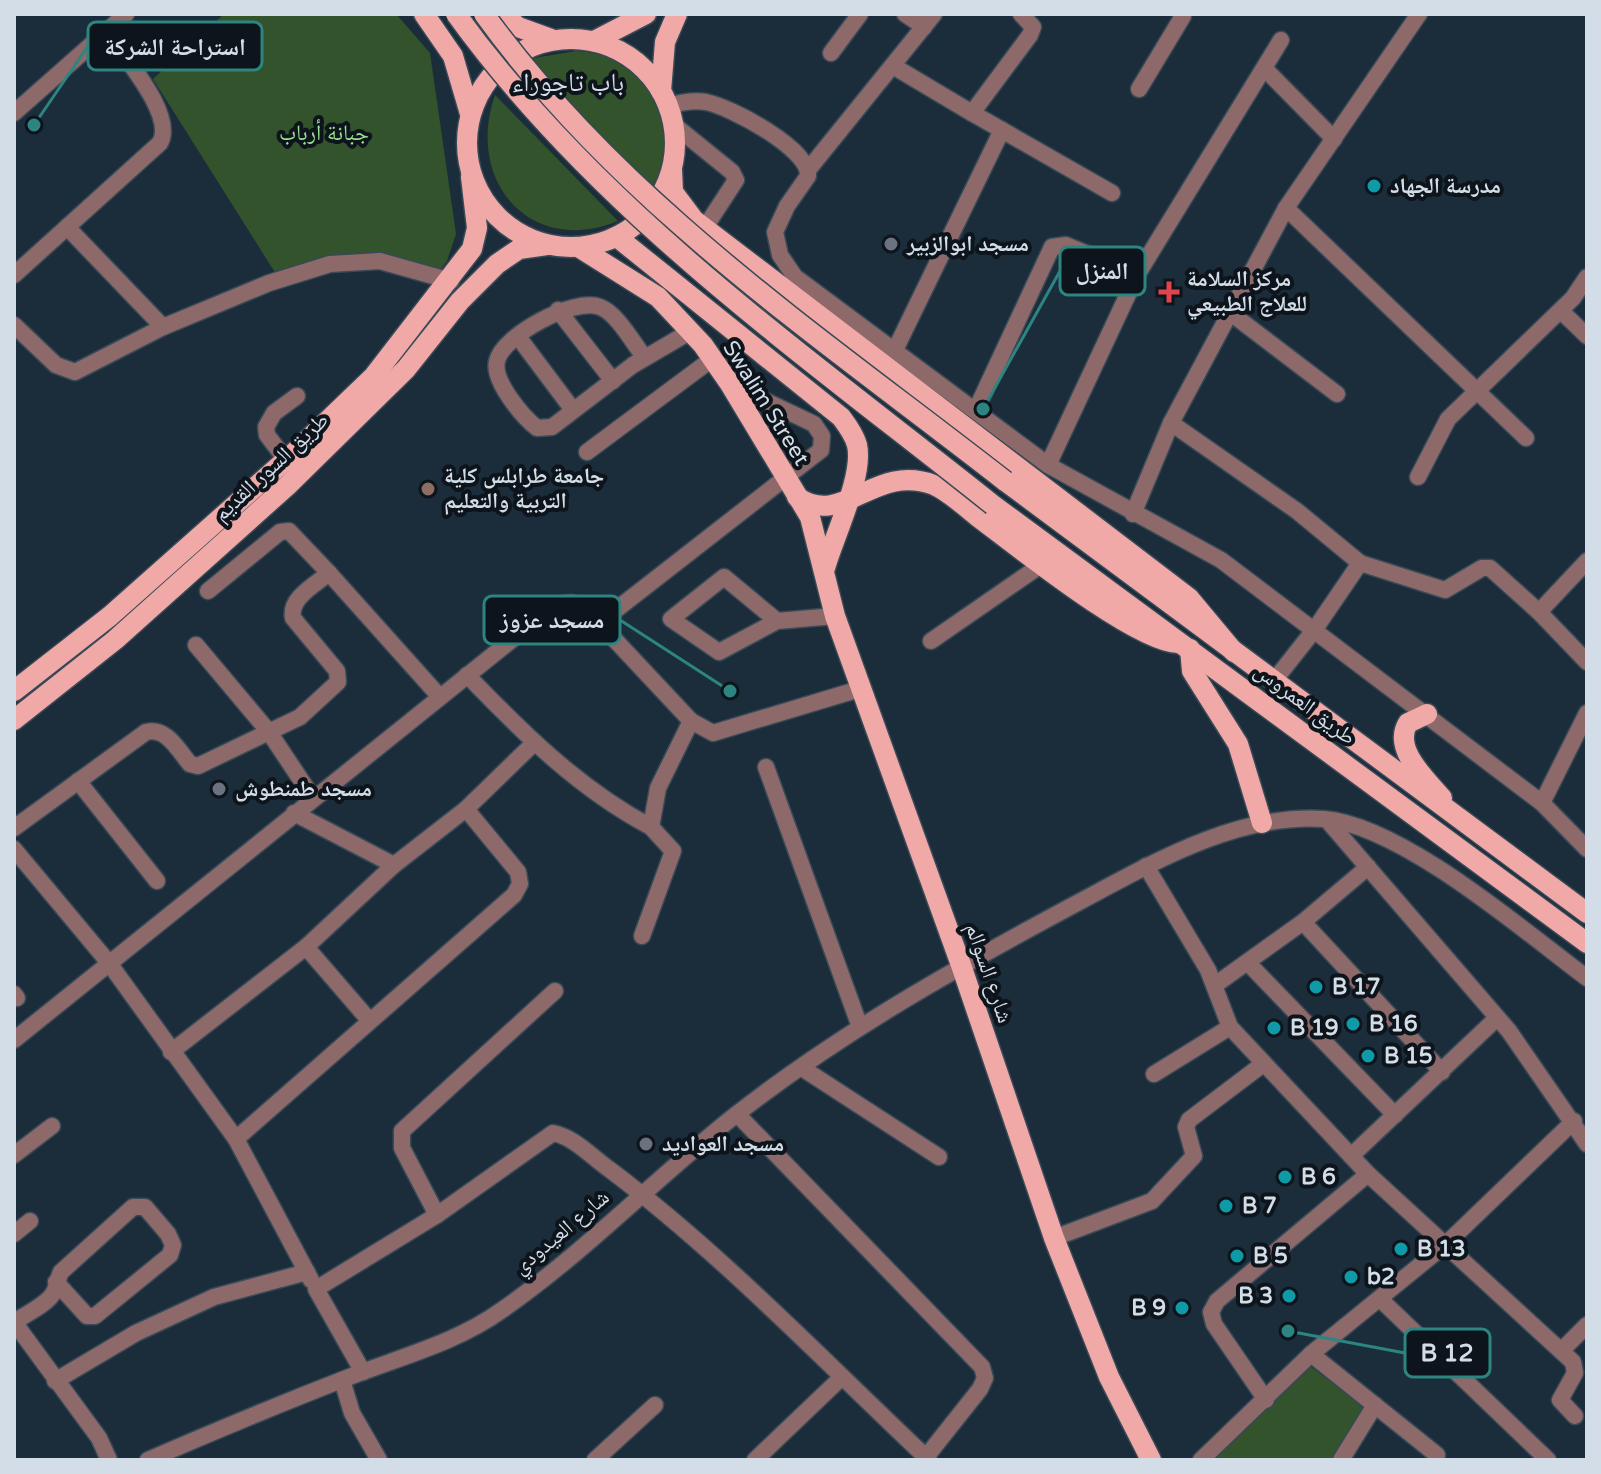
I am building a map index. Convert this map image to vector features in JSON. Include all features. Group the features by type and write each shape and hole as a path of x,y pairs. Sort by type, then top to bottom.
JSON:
{"main road":[{"path":"424,14 453,56 470,114"},
{"name":"طريق العمروس","path":"456,14 529,105 602,183 672,248 993,505 1587,943"},
{"name":"طريق العمروس","path":"484,14 558,104 631,181 702,245 1005,481 1587,913"},
{"path":"503,14 518,27 551,39 594,41 621,52 643,68 668,108"},
{"path":"594,41 646,14"},
{"path":"677,14 665,42 673,192 680,206 704,229 1178,589 1212,623 1234,652"},
{"path":"551,39 516,54 487,79 470,114 466,145 471,177 483,200 500,221 523,236 547,245 580,248 617,237 661,197 672,169"},
{"name":"طريق السور القديم","path":"14,691 99,625 286,460 373,377 451,281 476,238 477,205 471,177"},
{"path":"617,237 841,417 857,445 856,472 824,573"},
{"name":"طريق السور القديم","path":"14,720 115,640 287,486 406,369 460,301 497,264 519,249 547,245"},
{"name":"Swalim Street","path":"580,248 645,287 691,331 730,384 797,497"},
{"path":"797,497 818,507 835,506 895,479 913,479 937,486 1041,565 1137,630 1157,640 1187,646 1192,671 1238,744 1262,823"},
{"name":"شارع السوالم","path":"797,497 814,527 835,616 961,965 1054,1238 1109,1377 1151,1460"},
{"path":"1427,714 1408,723 1403,742 1410,758 1460,820"}],"street":[{"path":"14,113 126,14"},
{"path":"831,53 860,14"},
{"path":"905,14 929,21 808,170 807,179 778,222 776,243 795,277 1048,465 1221,560 1542,803 1587,849"},
{"path":"972,113 1030,35 1033,27 1021,14"},
{"path":"1133,514 1171,423 1228,311 1286,208 1419,14"},
{"path":"1139,89 1181,15"},
{"path":"14,275 160,143 165,135 160,111 107,32"},
{"path":"1048,465 1137,275 1266,70 1281,40"},
{"path":"893,66 1112,193"},
{"path":"1266,70 1334,139"},
{"path":"704,229 736,180 732,172 668,108 689,101 717,105 765,129 798,157 808,170"},
{"path":"894,352 1002,130"},
{"path":"1286,208 1476,394 1526,438"},
{"path":"67,227 163,327"},
{"path":"976,410 1052,247 1066,245 1137,275"},
{"path":"14,325 56,365 75,372 163,327 269,283 330,264 380,261 451,281"},
{"path":"1418,477 1448,419 1561,311 1587,277"},
{"path":"645,358 604,308 589,303 558,310 500,353 496,365 500,380 528,421 537,428 552,427 645,358 691,331"},
{"path":"558,310 613,381"},
{"path":"1228,311 1337,394"},
{"path":"1561,311 1587,336"},
{"path":"519,338 573,410"},
{"path":"587,452 712,359"},
{"path":"599,623 821,450 822,436 814,424 730,384"},
{"path":"286,460 267,435 266,427 274,413 297,396"},
{"path":"1171,423 1297,511 1360,563 1445,590 1482,568 1490,568 1539,612 1587,662"},
{"path":"208,591 280,532 289,531 440,697"},
{"path":"1539,612 1587,561"},
{"path":"1273,682 1315,629 1360,563"},
{"path":"931,641 1041,565"},
{"path":"14,828 146,732 154,730 166,735 190,764 198,766 300,717 338,682 337,671 293,618 291,609 294,602 329,573"},
{"path":"777,621 724,577 671,619 719,652 777,621 835,616"},
{"path":"14,1040 555,605 578,605 599,623 691,721 713,733 863,688"},
{"path":"196,645 269,732 313,798"},
{"path":"467,675 533,744 611,803 651,827 673,851 642,936"},
{"path":"1542,803 1587,713"},
{"path":"651,827 658,788 691,721"},
{"path":"171,1052 306,947 394,865 466,809 533,744"},
{"path":"766,767 860,1027"},
{"path":"78,781 157,881"},
{"path":"236,1139 514,895 520,884 518,872 466,809"},
{"path":"294,813 394,865"},
{"path":"1327,819 1497,1018 1574,1121 1587,1144"},
{"path":"1327,819 1403,847 1587,978"},
{"name":"شارع العيدودي","path":"148,1460 464,1333 502,1310 737,1114 860,1027 961,965 1146,866 1262,823 1327,819"},
{"path":"14,849 109,963 236,1139 363,1372"},
{"path":"1146,866 1215,985 1230,1027 1368,1174 1561,1351 1576,1368 1560,1400 1575,1416"},
{"path":"1215,985 1303,922 1368,867"},
{"path":"1303,922 1442,1072"},
{"path":"306,947 369,1020"},
{"path":"1248,963 1395,1115"},
{"path":"437,1215 402,1148 402,1131 555,991"},
{"path":"1351,1156 1497,1018"},
{"path":"1154,1074 1230,1027"},
{"path":"1054,1238 1134,1209 1162,1194 1194,1156 1186,1127 1189,1120 1263,1064"},
{"path":"802,1068 939,1157"},
{"path":"316,1289 437,1215 553,1133 568,1138 641,1193 928,1458 980,1389 985,1378 982,1367 737,1114"},
{"path":"1201,1460 1311,1354 1446,1244 1574,1121"},
{"path":"14,1155 52,1126"},
{"path":"1266,1400 1214,1324 1211,1312 1217,1301 1368,1174"},
{"path":"56,1282 87,1316 95,1316 170,1255 173,1245 168,1234 145,1207 133,1207 61,1272 56,1282 49,1298 14,1322 99,1438 109,1460"},
{"path":"14,1234 30,1221"},
{"path":"55,1381 136,1333 214,1297 307,1272"},
{"path":"1380,1299 1545,1459"},
{"path":"1561,1351 1587,1325"},
{"path":"1311,1354 1437,1455"},
{"path":"755,1460 842,1377"},
{"path":"342,1380 352,1413 379,1460"},
{"path":"595,1460 655,1405"},
{"path":"1341,1460 1375,1405"}],"green space":[{"name":"جبانة أرباب","path":"224,14 396,14 430,53 456,234 447,261 439,272 370,255 276,274 153,79"},
{"path":"576,51 602,55 623,65 641,80 654,98 662,120 664,143 661,167 651,191 528,59"},
{"path":"495,95 618,221 586,229 557,229 532,220 512,204 498,182 489,156 488,127"},
{"path":"1310,1366 1368,1410 1331,1460 1210,1460"}],"place":[{"name":"استراحة الشركة","path":"34,125"},
{"name":"مدرسة الجهاد","path":"1374,186"},
{"name":"مسجد ابوالزبير","path":"891,244"},
{"name":"مركز السلامة للعلاج الطبيعي","path":"1169,292"},
{"name":"المنزل","path":"983,409"},
{"name":"جامعة طرابلس كلية التربية والتعليم","path":"428,489"},
{"name":"مسجد عزوز","path":"730,691"},
{"name":"مسجد طمنطوش","path":"219,789"},
{"name":"B 17","path":"1316,987"},
{"name":"B 16","path":"1353,1024"},
{"name":"B 19","path":"1274,1028"},
{"name":"B 15","path":"1368,1056"},
{"name":"مسجد العواديد","path":"646,1144"},
{"name":"B 6","path":"1285,1177"},
{"name":"B 7","path":"1226,1206"},
{"name":"B 13","path":"1401,1249"},
{"name":"B 5","path":"1237,1256"},
{"name":"b2","path":"1351,1277"},
{"name":"B 3","path":"1289,1296"},
{"name":"B 9","path":"1182,1308"},
{"name":"B 12","path":"1288,1331"}],"district":[{"name":"باب تاجوراء","path":"568,82"}]}
